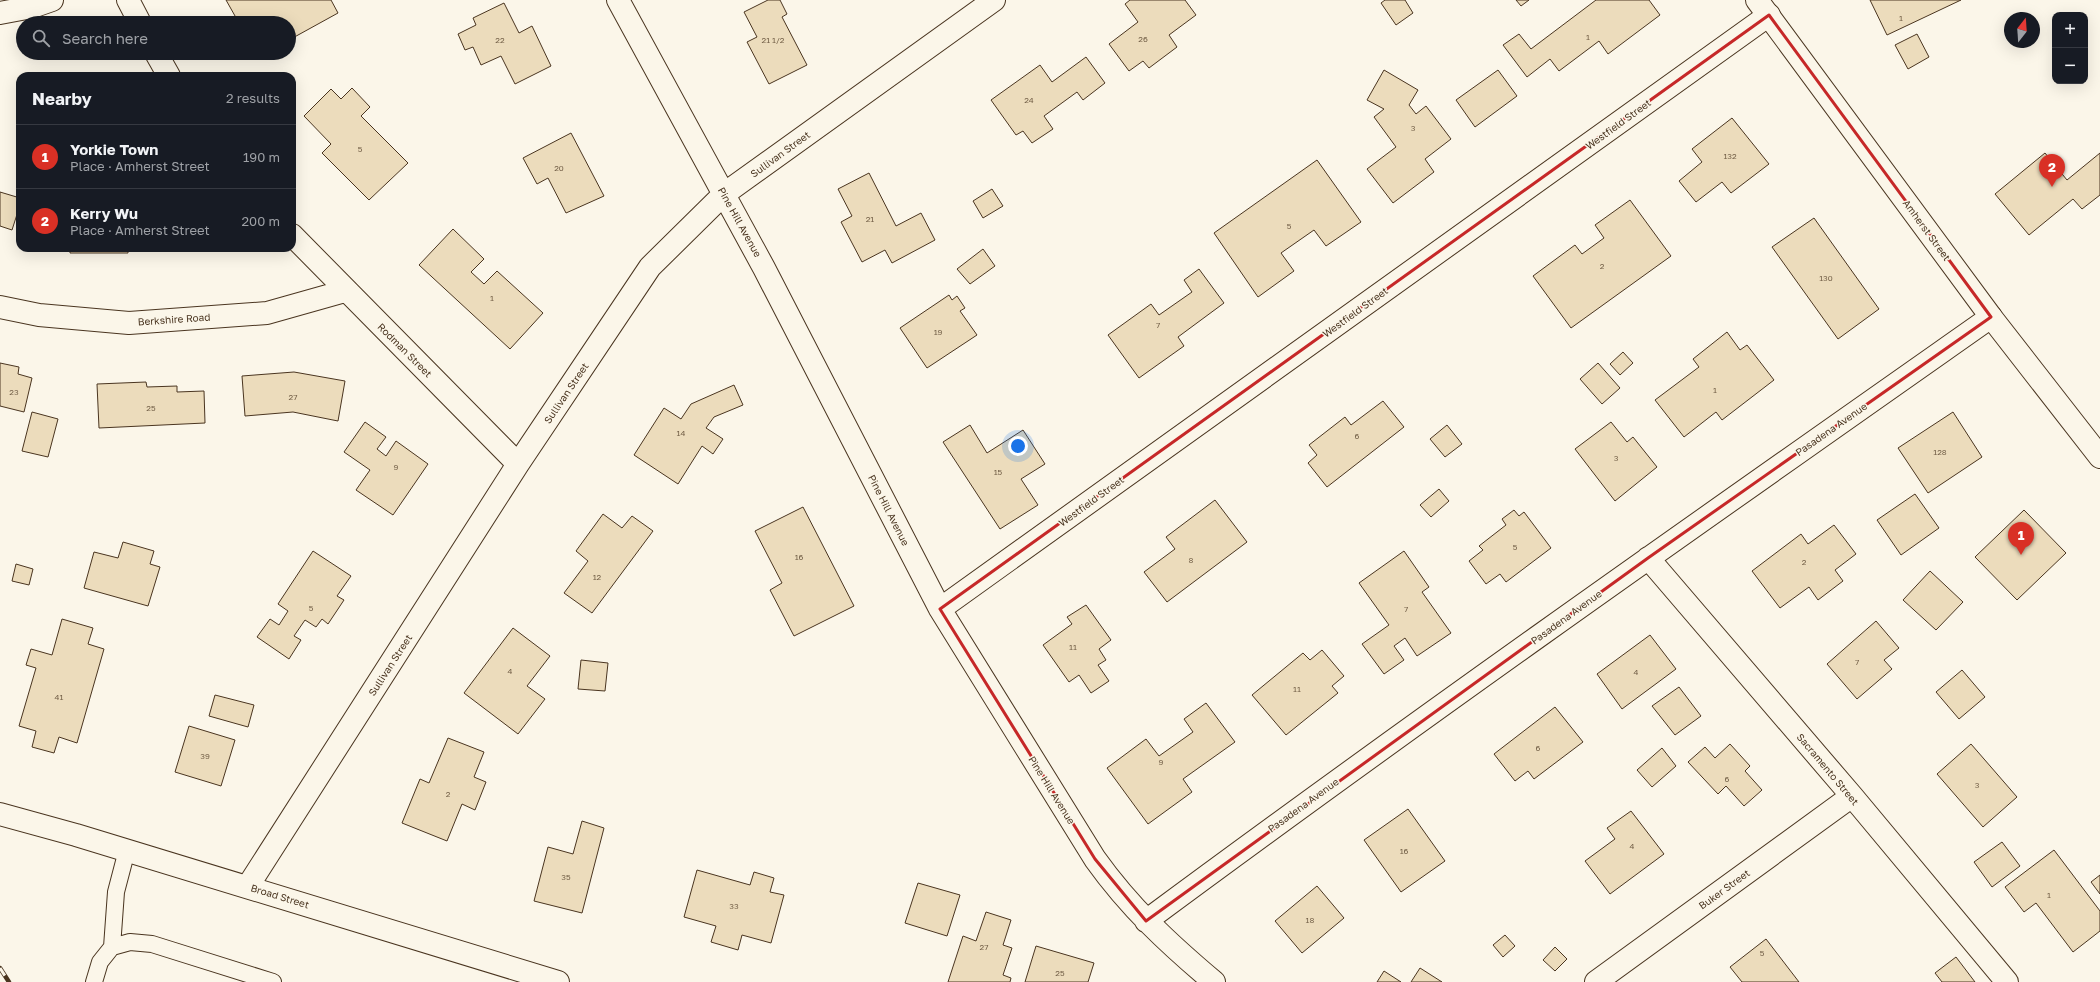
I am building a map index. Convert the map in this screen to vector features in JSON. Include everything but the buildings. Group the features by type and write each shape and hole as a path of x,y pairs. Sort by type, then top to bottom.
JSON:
{"street":[{"path":"0,13 52,0"},
{"path":"128,0 136,16"},
{"name":"Pine Hill Avenue","path":"618,0 724,194 940,609 1095,860 1116,888 1146,921 1173,947 1214,982"},
{"name":"Sullivan Street","path":"248,886 518,464 650,267 724,194 994,0"},
{"name":"Amherst Street","path":"1763,8 1991,317 2100,457"},
{"name":"Westfield Street","path":"940,609 1763,8"},
{"path":"160,60 167,72"},
{"name":"Rodman Street","path":"296,240 518,464"},
{"name":"Berkshire Road","path":"0,307 39,315 129,323 267,313 345,290"},
{"name":"Pasadena Avenue","path":"1146,921 1256,839 1648,558 1991,317"},
{"name":"Sacramento Street","path":"1648,558 1852,796 2007,982"},
{"name":"Buker Street","path":"1596,982 1852,796"},
{"name":"Broad Street","path":"0,814 248,886 558,982"}],"lane":[{"path":"94,982 100,962 112,947 116,892 127,850"},
{"path":"112,947 130,942 152,944 273,982"}],"highlighted area":[{"path":"1769,15 1991,317 1648,558 1146,921 1095,859 940,609"}],"railway":[{"path":"0,968 9,982"}],"place":[{"name":"Kerry Wu","path":"2052,187"},
{"name":"Yorkie Town","path":"2021,555"}]}
